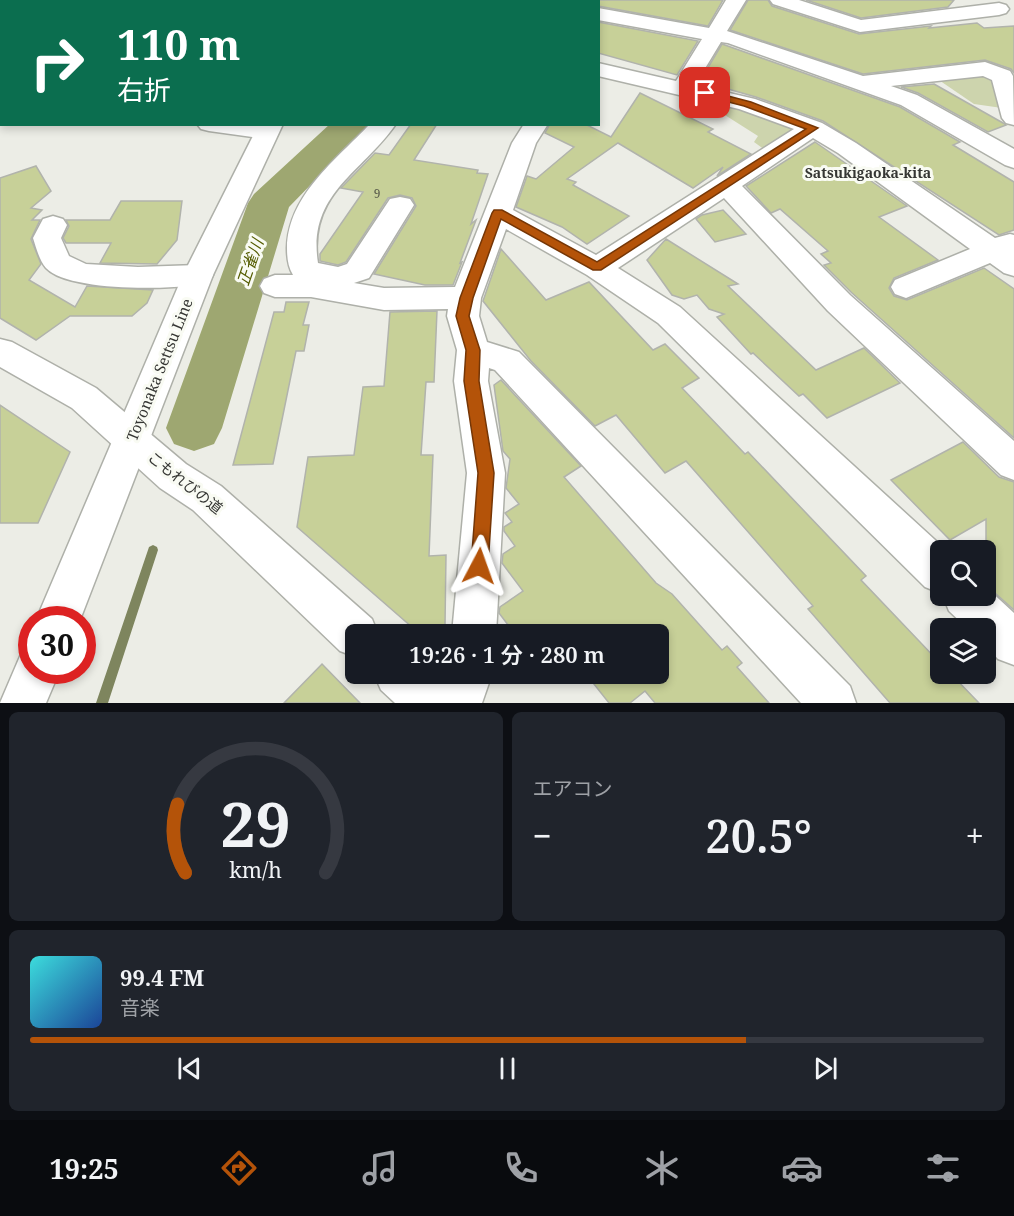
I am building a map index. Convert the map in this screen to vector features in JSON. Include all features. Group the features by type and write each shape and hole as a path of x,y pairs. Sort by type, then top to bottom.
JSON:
{"street":[{"path":"683,87 717,35 736,0"},
{"path":"780,0 860,26 1007,11"},
{"path":"964,0 1007,11"},
{"path":"600,14 717,35 862,83 909,100 1014,160"},
{"path":"600,69 683,87 747,104 813,128 1007,253"},
{"path":"862,83 985,69 1002,76 1014,118"},
{"path":"239,126 269,128"},
{"path":"382,126 319,195 307,213 301,257 305,272 338,277 358,271 399,205"},
{"path":"475,624 486,473 471,381 473,350 463,316 466,298 524,143 535,126"},
{"name":"Toyonaka Settsu Line","path":"64,606 198,275 269,128"},
{"path":"597,267 813,128"},
{"path":"726,185 839,303 1014,464"},
{"path":"498,213 597,267 669,315 930,563"},
{"path":"53,225 47,238 57,262 81,273 138,277 198,275"},
{"path":"906,287 1007,253"},
{"path":"275,286 311,286 384,299 466,298"},
{"path":"473,350 507,361 833,703"},
{"name":"こもれびの道","path":"0,351 84,398 173,476 207,498 345,625"},
{"path":"975,606 1014,643"},
{"path":"23,703 31,684"},
{"path":"408,684 429,703"},
{"path":"459,703 466,684"}],"green space":[{"path":"982,71 994,76 1002,108 974,104 933,76"},
{"path":"698,98 756,112 791,126 793,132 765,150 754,142 758,136"}],"building":[{"path":"600,0 723,0 708,26 600,6"},
{"path":"748,0 768,0 772,6 859,34 977,23 984,28 1014,26 1014,73 1011,69 985,60 863,74 730,30"},
{"path":"806,0 954,0 948,7 861,18"},
{"path":"600,22 698,41 677,75 600,54"},
{"path":"722,44 900,107 960,142 953,145 1014,182 1014,230 999,235 823,121 756,97 700,81"},
{"path":"934,84 1006,125 988,132 918,93 901,87"},
{"path":"640,93 713,129 708,132 751,154 717,176 723,167 693,188 618,143 567,179 576,182 573,185 629,216 587,244 562,227 516,207 527,176 536,179 574,147 545,133 549,126 589,126 611,137"},
{"path":"410,126 436,126 414,160 478,170 477,173 488,174 471,224 476,220 453,285 425,285 374,274 416,206 412,198 400,195 388,198 346,262 338,265 320,261 320,254 363,192 341,188 375,153 389,155"},
{"path":"815,142 907,206 879,217 938,260 894,278 889,288 894,296 907,300 984,268 1014,289 1014,438 852,293 824,265 831,263 821,254 828,251 780,209 771,213 746,186"},
{"path":"36,166 51,191 31,208 42,210 32,220 40,220 31,239 41,264 29,280 75,307 87,286 153,290 147,303 132,316 70,316 36,340 0,318 0,178"},
{"path":"121,201 182,201 177,240 157,264 100,263 111,243 66,243 63,238 69,226 66,220 110,220"},
{"path":"723,210 746,234 715,242 696,219 702,215"},
{"path":"666,239 738,284 728,286 816,370 864,348 900,383 827,418 803,394 799,396 753,353 751,354 717,317 724,314 709,309 697,295 684,299 672,295 647,260"},
{"path":"501,249 546,300 589,282 653,350 665,344 699,378 682,388 745,454 748,452 866,576 861,580 930,652 930,684 961,684 979,703 890,703 808,609 813,606 686,461 665,473 616,415 595,426 531,361 483,301"},
{"path":"286,302 309,302 303,325 309,325 304,351 296,351 273,464 233,465 274,312 284,312"},
{"path":"437,311 434,382 426,382 421,455 433,455 429,556 446,555 445,624 408,624 297,527 308,457 354,455 363,387 384,386 390,312"},
{"path":"501,380 581,466 564,477 656,583 672,594 722,650 727,646 742,663 737,667 769,703 655,703 645,691 630,703 609,703 594,684 669,684 669,624 507,624 499,613 500,607 523,591 502,563 503,554 515,546 504,531 504,527 512,522 505,513 519,504 506,488 510,459 503,451 494,385"},
{"path":"0,405 70,452 38,523 0,523"},
{"path":"963,442 999,477 1014,482 1014,610 996,594 996,540 986,540 986,519 950,540 891,480"},
{"path":"322,664 360,703 284,703"}],"waterway":[{"name":"正雀川","path":"194,428 269,203 350,126"},
{"name":"正雀川","path":"102,703 153,550"}],"district":[{"name":"Satsukigaoka-kita","path":"868,173"}],"route":[{"path":"479,566 486,473 471,381 473,350 463,316 466,298 498,213 597,267 813,128 747,104 705,93"}]}
